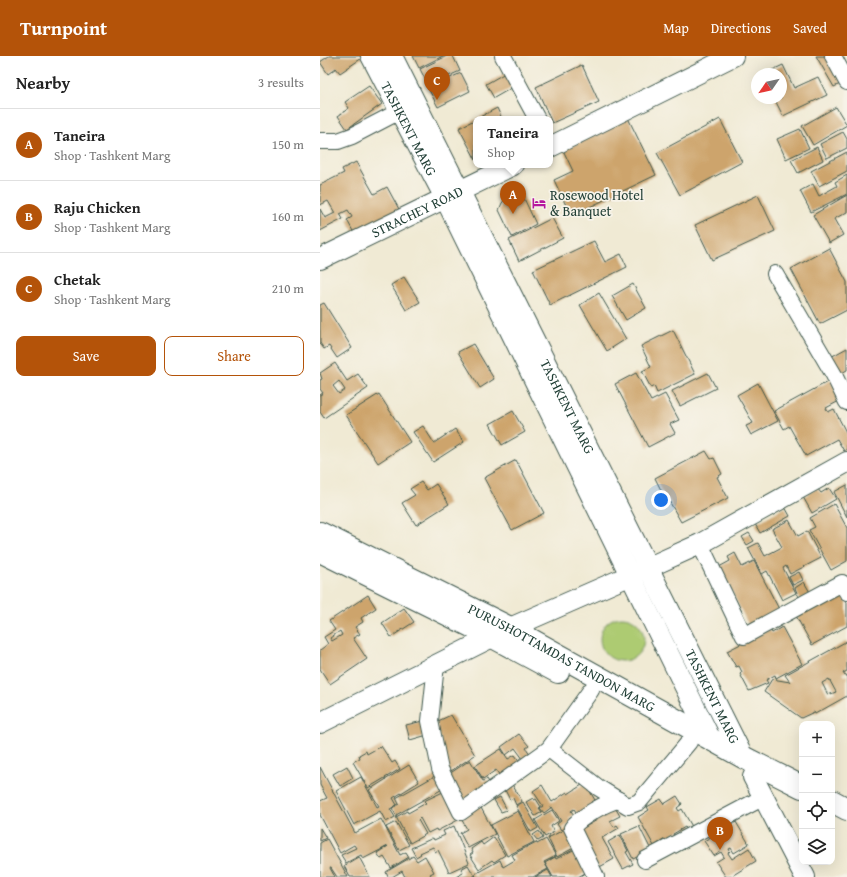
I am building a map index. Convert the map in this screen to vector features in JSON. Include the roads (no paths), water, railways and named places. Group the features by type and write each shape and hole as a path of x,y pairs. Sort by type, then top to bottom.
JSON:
{"main road":[{"name":"PURUSHOTTAMDAS TANDON MARG","path":"320,533 700,741 743,758 799,786"},
{"path":"320,551 502,633 591,690 700,741 753,777 799,800"},
{"path":"835,803 847,809"},
{"path":"835,817 847,823"}],"street":[{"name":"TASHKENT MARG","path":"371,56 400,111 452,194"},
{"name":"TASHKENT MARG","path":"392,56 452,194 639,572 743,758"},
{"path":"503,56 535,116"},
{"path":"553,145 734,56"},
{"path":"832,56 847,82"},
{"path":"320,141 338,141 352,136 400,111"},
{"name":"STRACHEY ROAD","path":"320,259 508,168"},
{"path":"775,274 834,375 847,402"},
{"path":"320,723 502,633 700,544 847,462"},
{"path":"700,544 744,636 842,583 847,592"},
{"name":"TASHKENT MARG","path":"639,572 700,741"},
{"path":"436,665 430,721 440,769 461,812 549,749 591,690"},
{"path":"549,749 599,788 628,806 639,802 700,741"},
{"path":"753,777 805,877"},
{"path":"646,860 764,797"},
{"path":"596,877 572,828 600,808 612,801 619,800"}],"place":[{"name":"Chetak","path":"437,100"},
{"name":"Rosewood Hotel & Banquet","path":"539,203"},
{"name":"Taneira","path":"513,214"},
{"name":"Raju Chicken","path":"720,850"}]}
